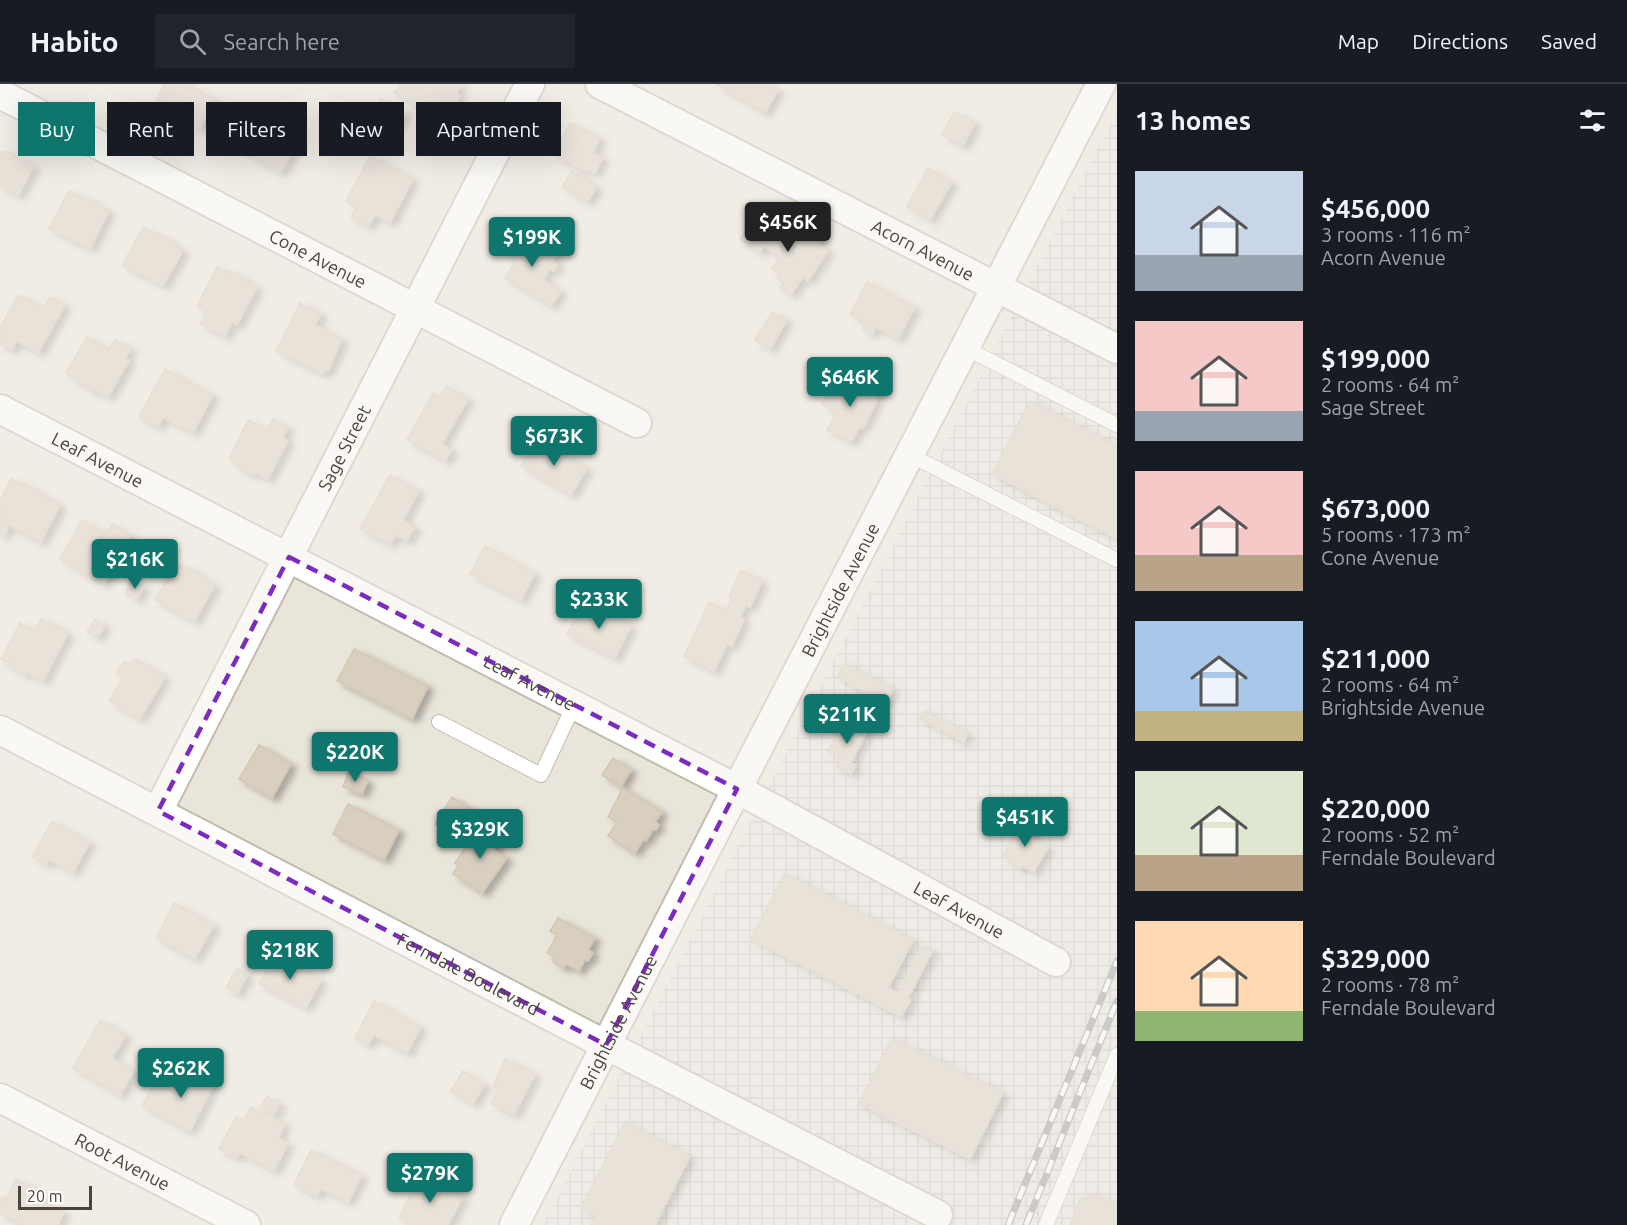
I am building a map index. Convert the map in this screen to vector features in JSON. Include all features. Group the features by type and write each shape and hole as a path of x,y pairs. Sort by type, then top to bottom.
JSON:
{"street":[{"name":"Sage Street","path":"158,811 530,84"},
{"name":"Acorn Avenue","path":"600,84 1117,349"},
{"name":"Brightside Avenue","path":"514,1225 1101,84"},
{"name":"Cone Avenue","path":"0,94 416,307 636,423"},
{"name":"Leaf Avenue","path":"0,409 737,789 1056,962"},
{"name":"Ferndale Boulevard","path":"0,730 938,1215"},
{"name":"Root Avenue","path":"2,1104 246,1225"}],"lane":[{"path":"964,348 1117,425"},
{"path":"910,455 1117,560"},
{"path":"439,722 541,775 574,705"},
{"path":"1046,1225 1117,1055"}],"highlighted area":[{"path":"289,557 737,789 606,1045 158,811"}],"shaded area":[{"path":"0,84 1117,84 1117,111 543,1225 0,1225"},
{"path":"1117,111 1117,1225 543,1225"}],"building":[{"path":"164,84 185,84 214,99 213,102 206,102 206,116 200,129 194,126 194,102 155,102"},
{"path":"400,84 461,84 456,94 460,96 456,102 416,102 416,105 394,93"},
{"path":"716,84 768,84 778,90 765,113"},
{"path":"954,112 975,123 963,146 942,135"},
{"path":"570,123 600,138 593,153 603,158 595,173 586,169 585,171 554,156 561,156 561,142"},
{"path":"0,151 4,153 6,151 34,166 18,196 0,186"},
{"path":"251,156 290,156 280,173"},
{"path":"370,156 413,179 390,223 375,215 368,227 351,217 357,207 346,201"},
{"path":"928,168 952,182 930,220 907,206"},
{"path":"572,171 597,187 587,202 562,187"},
{"path":"69,191 83,198 84,196 109,211 90,249 49,229"},
{"path":"755,218 786,238 790,231 801,238 807,229 822,239 818,244 828,251 808,281 803,277 791,295 780,288 783,282 777,279 780,274 772,269 780,257 764,246 760,253 740,239"},
{"path":"143,228 171,240 170,243 183,250 163,286 122,265"},
{"path":"519,230 557,255 553,262 558,265 554,271 550,269 543,280 561,291 551,306 505,278 517,259 505,253"},
{"path":"217,267 231,274 232,271 257,287 237,325 232,322 225,337 200,324 206,311 197,306"},
{"path":"867,282 915,307 898,339 876,327 872,334 862,329 866,322 850,314"},
{"path":"18,295 43,309 50,297 65,305 38,353 17,341 12,350 0,344 0,328"},
{"path":"300,303 321,314 315,325 342,339 328,371 325,370 323,374 276,351"},
{"path":"772,312 787,320 770,349 755,340"},
{"path":"87,337 109,350 115,340 131,348 125,359 129,361 108,397 94,389 93,392 66,373"},
{"path":"165,369 213,395 193,433 163,417 158,427 139,417"},
{"path":"852,377 879,391 863,428 860,427 851,442 827,430 837,412 822,404 832,385 845,392"},
{"path":"446,386 468,399 442,444 452,450 445,461 407,440 433,393 440,397"},
{"path":"1030,401 1117,446 1117,539 992,474"},
{"path":"273,419 288,427 283,438 288,441 268,479 255,472 253,475 229,459 248,420 267,430"},
{"path":"536,439 587,468 571,495 521,466"},
{"path":"390,475 419,491 403,520 415,527 407,541 395,535 390,545 360,529"},
{"path":"11,479 24,486 25,484 60,505 41,542 9,525 3,537 0,536 0,501"},
{"path":"82,520 106,534 112,524 131,535 104,584 60,559"},
{"path":"485,546 535,573 521,600 470,574"},
{"path":"175,564 186,570 188,567 215,585 194,622 155,600"},
{"path":"741,570 762,581 750,607 746,605 740,617 744,620 732,646 727,644 714,671 684,657 709,602 726,610 732,598 729,596"},
{"path":"132,580 144,586 137,600 125,593"},
{"path":"584,602 631,626 615,658 567,634"},
{"path":"41,619 68,633 43,681 11,668 13,665 1,659 20,623 35,630"},
{"path":"95,619 105,626 97,638 87,632"},
{"path":"354,649 428,686 412,719 337,681"},
{"path":"135,659 165,677 140,719 109,701 123,676 117,673 124,661 131,664"},
{"path":"845,663 893,689 886,703 837,677"},
{"path":"925,711 968,733 964,742 920,719"},
{"path":"844,719 867,731 851,763 856,765 851,774 836,767 841,758 828,751"},
{"path":"259,745 291,764 272,798 239,779"},
{"path":"613,758 631,770 621,787 602,775"},
{"path":"348,773 368,780 362,794 343,787"},
{"path":"623,788 662,812 655,822 659,825 656,830 653,829 635,853 608,836 617,822 608,817"},
{"path":"452,797 477,813 460,839 435,824"},
{"path":"348,804 399,830 384,860 333,834"},
{"path":"1023,819 1036,826 1031,837 1048,847 1034,872 1022,866 1020,869 1013,865 1014,862 1003,856"},
{"path":"52,821 90,842 73,873 49,859 46,865 32,857"},
{"path":"485,825 502,835 493,849 507,858 482,893 453,874 458,865 455,863 471,839 474,841"},
{"path":"785,873 913,940 888,988 898,993 923,946 933,950 908,998 911,1000 901,1017 751,939"},
{"path":"174,903 214,925 195,959 156,938"},
{"path":"558,918 595,938 588,950 593,953 588,961 585,960 579,971 566,964 564,968 553,962 555,957 547,953 557,935 550,931"},
{"path":"276,952 287,958 285,961 321,980 306,1008 259,984"},
{"path":"237,968 248,974 237,994 226,988"},
{"path":"374,1001 421,1027 407,1053 374,1035 368,1045 355,1038"},
{"path":"100,1020 126,1035 112,1058 134,1071 120,1095 73,1068"},
{"path":"892,1038 1003,1093 970,1159 859,1104"},
{"path":"505,1059 535,1074 514,1115 491,1104 499,1088 493,1086"},
{"path":"187,1067 215,1082 190,1131 142,1106 155,1082 173,1092"},
{"path":"463,1071 485,1084 473,1104 450,1091"},
{"path":"268,1096 280,1105 273,1115 260,1106"},
{"path":"251,1107 285,1124 278,1138 288,1144 274,1171 240,1153 237,1158 219,1149 236,1117 244,1120"},
{"path":"625,1122 690,1156 655,1225 591,1225 596,1216 581,1208"},
{"path":"311,1150 362,1175 348,1202 321,1189 317,1196 294,1185"},
{"path":"419,1177 429,1182 430,1179 463,1196 448,1225 407,1225 408,1222 399,1217"},
{"path":"16,1179 39,1191 35,1197 64,1212 58,1225 23,1225 0,1213 0,1200 2,1197 6,1199"},
{"path":"1090,1193 1117,1203 1117,1225 1070,1225 1081,1198 1087,1200"}],"railway":[{"path":"1008,1225 1117,961"},
{"path":"1026,1225 1117,1001"}]}
